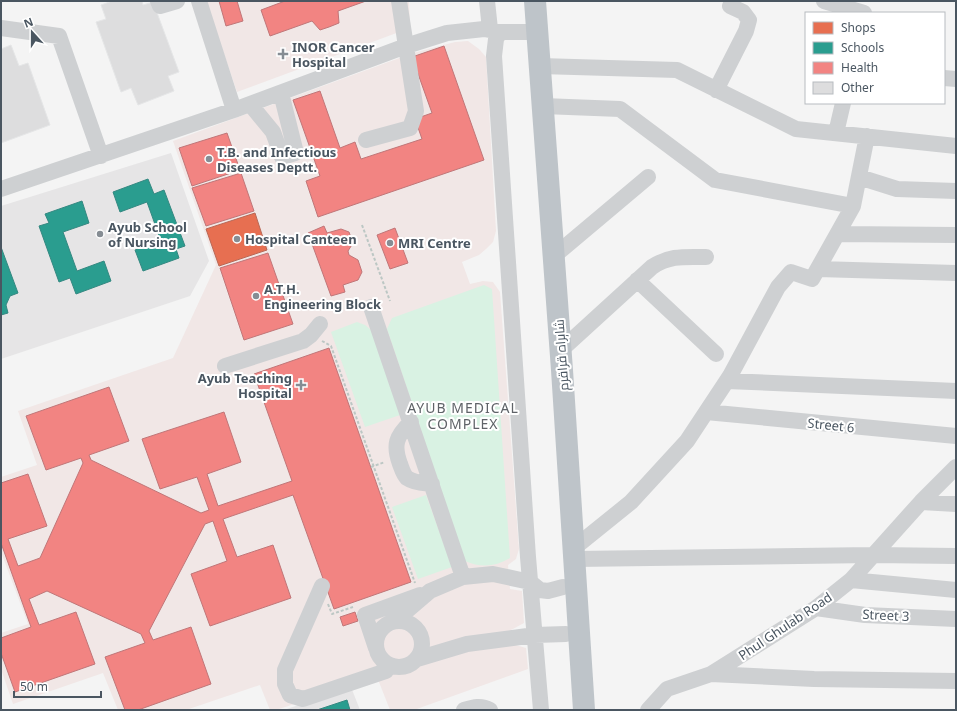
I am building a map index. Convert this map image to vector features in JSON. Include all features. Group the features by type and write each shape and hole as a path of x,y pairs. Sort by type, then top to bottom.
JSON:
{"highway":[{"name":"شاہراہ قراقرم","path":"521,1 540,66 561,350 584,710"},
{"name":"شاہراہ قراقرم","path":"535,1 530,32 570,710"}],"street":[{"path":"158,1 160,6 177,1"},
{"path":"199,1 234,110"},
{"path":"366,140 410,128 416,111 399,1"},
{"path":"487,1 496,39 494,47 495,63 528,557 540,710"},
{"path":"824,1 861,12"},
{"path":"864,12 867,1"},
{"path":"716,90 746,31 749,20 743,12 730,6"},
{"path":"1,28 59,36 101,156"},
{"path":"463,30 481,39 488,46 495,63"},
{"path":"1,189 234,110 406,46 463,30 530,32"},
{"path":"540,66 677,70 796,129 956,146"},
{"path":"945,78 956,79"},
{"path":"250,104 273,132 282,157 293,154 295,153 295,149 281,93"},
{"path":"836,133 843,104"},
{"path":"543,106 620,109 715,180 852,206"},
{"path":"574,553 630,502 687,441 727,381 778,287 791,272 812,279 839,234 852,206 867,136"},
{"path":"554,256 648,177"},
{"path":"859,177 897,189 956,191"},
{"path":"839,234 956,235"},
{"path":"561,350 652,267 670,257 706,257"},
{"path":"818,269 956,273"},
{"path":"637,280 716,354"},
{"path":"370,307 411,422 463,577"},
{"path":"225,366 303,340 315,330"},
{"path":"727,381 956,391"},
{"name":"Street 6","path":"706,412 956,436"},
{"path":"411,422 400,436 395,450 403,473 408,478 417,482 432,484"},
{"name":"Phul Ghulab Road","path":"648,710 667,689 711,674 816,608 851,580 921,502 956,467"},
{"path":"921,502 956,504"},
{"path":"574,553 956,556"},
{"path":"509,578 516,574 525,565 528,557"},
{"path":"395,621 404,621 413,625 419,632 422,641 422,650 417,659 410,665 400,667 392,666 379,656 364,614 430,591 463,577 493,574 530,582 540,590 548,591 563,588"},
{"path":"851,580 956,590"},
{"path":"322,586 286,670 286,684 290,695 304,699 386,671"},
{"path":"376,648 376,640 380,631 395,621 430,591"},
{"name":"Street 3","path":"816,608 865,615 956,619"},
{"path":"417,659 467,644 535,635 566,634"},
{"path":"711,674 814,679 956,681"},
{"path":"464,710 475,706 482,706 490,710"}],"path":[{"path":"362,225 390,300"},
{"path":"315,330 332,346 416,585 409,587"},
{"path":"322,586 332,614 354,607"}],"shaded area":[{"name":"INOR Cancer Hospital","path":"206,1 409,1 410,28 237,92"},
{"name":"Ayub Teaching Hospital","path":"468,41 479,49 486,57 496,231 493,242 486,249 479,255 462,262 470,284 483,281 493,282 500,292 519,549 516,559 508,565 510,589 522,591 524,623 511,630 511,637 512,644 526,648 528,669 414,710 390,710 377,677 276,710 270,710 260,685 186,710 118,710 103,673 13,704 1,669 1,633 28,624 1,552 1,477 37,465 18,411 173,358 216,265 173,141 413,53 455,42"},
{"name":"Ayub School of Nursing","path":"171,153 209,261 190,296 1,359 1,206"},
{"path":"351,687 360,710 284,710"}],"green space":[{"path":"484,285 492,289 510,558 488,566 477,565 465,561 387,329 392,318"},
{"path":"357,322 365,325 371,330 400,415 365,427 331,332"},
{"path":"426,495 452,567 418,579 392,507"}],"building: Shops":[{"name":"Hospital Canteen","path":"255,213 267,250 219,266 206,229"}],"building: Schools":[{"path":"148,179 154,194 164,190 185,246 176,249 179,258 143,271 135,250 161,241 147,202 120,212 113,192"},
{"path":"82,201 89,223 63,232 77,271 104,261 111,281 76,294 70,278 59,282 39,226 49,223 45,214"},
{"path":"1,247 18,293 10,296 6,305 8,313 1,315"},
{"path":"347,700 350,710 317,710"}],"building: Health":[{"path":"219,1 237,1 243,21 226,26"},
{"path":"285,1 366,1 338,11 339,23 329,27 320,30 312,21 270,36 261,10"},
{"path":"444,46 484,160 318,217 306,181 320,176 293,100 320,91 340,148 355,142 361,159 422,139 415,119 432,113 412,57"},
{"name":"T.B. and Infectious Diseases Deptt.","path":"227,133 240,170 192,186 179,148"},
{"path":"241,173 254,211 206,226 192,188"},
{"path":"324,226 327,233 341,229 349,232 353,243 348,251 349,255 358,260 362,272 358,280 343,285 345,292 331,296 308,233"},
{"name":"MRI Centre","path":"395,228 408,263 390,269 377,235"},
{"name":"A.T.H. Engineering Block","path":"268,253 293,324 244,340 220,268"},
{"path":"329,348 411,582 334,609 293,495 223,519 237,557 273,545 291,598 210,626 191,574 227,561 213,521 205,524 149,631 153,640 191,627 211,684 138,710 125,710 105,657 145,643 141,634 47,591 29,599 39,625 76,612 95,664 15,692 1,653 1,638 31,627 1,543 1,483 28,474 47,526 8,539 18,566 40,558 83,463 81,458 46,470 26,416 109,387 129,441 89,455 91,460 201,513 209,510 197,477 160,489 142,439 224,412 241,462 207,474 218,506 292,481 254,374"},
{"path":"355,612 358,621 343,626 340,617"}],"building: Other":[{"path":"112,1 142,1 143,5 153,2 179,72 168,76 174,91 138,105 131,88 121,92 96,22 106,19 101,5"},
{"path":"11,45 19,66 28,63 50,125 1,143 1,49"}],"place":[{"name":"INOR Cancer Hospital","path":"283,54"},
{"name":"T.B. and Infectious Diseases Deptt.","path":"209,159"},
{"name":"Ayub School of Nursing","path":"100,234"},
{"name":"Hospital Canteen","path":"237,239"},
{"name":"MRI Centre","path":"390,243"},
{"name":"A.T.H. Engineering Block","path":"256,296"},
{"name":"Ayub Teaching Hospital","path":"301,385"}],"district":[{"name":"AYUB MEDICAL COMPLEX","path":"463,416"}]}
